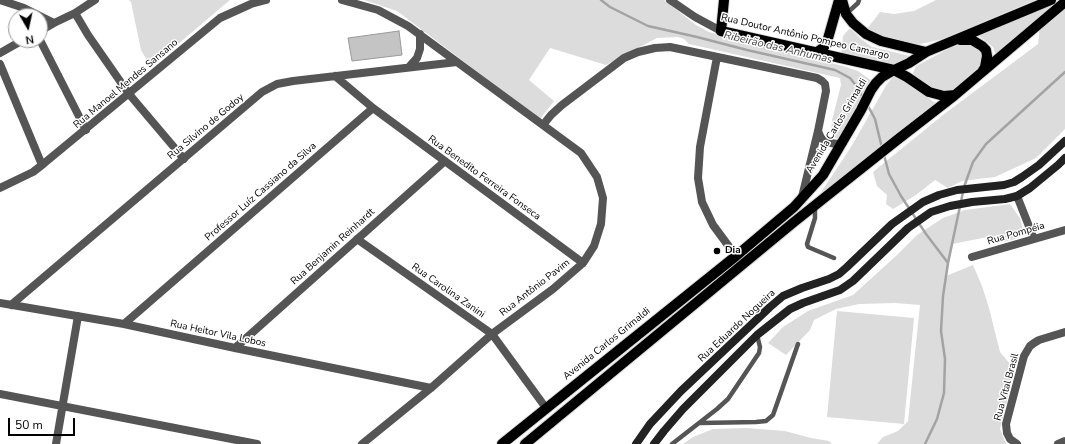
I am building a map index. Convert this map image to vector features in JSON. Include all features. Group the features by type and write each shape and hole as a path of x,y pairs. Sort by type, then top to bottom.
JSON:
{"main road":[{"path":"721,31 724,0"},
{"path":"840,0 846,14 853,24 866,34 880,41 926,52"},
{"path":"816,53 824,47 827,42 840,0"},
{"name":"Avenida Carlos Grimaldi","path":"502,444 736,256 794,207 823,175 871,90 882,77 926,52 1051,0"},
{"path":"526,444 533,440 815,206 955,95 1065,2"},
{"name":"Rua Doutor Antônio Pompeo Camargo","path":"721,31 894,70 928,92 944,96 955,95"},
{"path":"952,41 972,40 986,50 987,56 982,72"},
{"name":"Rua Eduardo Nogueira","path":"636,444 650,424 681,391 783,296 839,274 902,216 923,202 939,195 957,190 1004,185 1014,182 1039,165 1065,141"},
{"path":"1017,196 1030,188 1065,158"},
{"name":"Rua Eduardo Nogueira","path":"654,444 683,409 757,335 790,309 802,303 840,290 853,280 908,228 931,212 972,202 1005,199 1017,196"}],"street":[{"path":"0,0 24,8 54,23"},
{"path":"48,26 74,14 95,0"},
{"name":"Rua Manoel Mendes Sansano","path":"0,188 33,172 130,94 220,18 251,4 266,0"},
{"path":"342,0 378,10 408,26 457,62"},
{"name":"Rua Doutor Antônio Pompeo Camargo","path":"670,0 695,17 721,31"},
{"path":"74,14 130,94 184,159"},
{"path":"409,68 417,58 420,49 420,34"},
{"path":"543,125 562,105 624,58 638,52 655,48 670,47 817,78 825,84 826,91 802,199"},
{"path":"0,53 9,48"},
{"path":"44,48 86,130"},
{"path":"717,57 700,147 698,178 702,202 713,225 736,256"},
{"name":"Rua Silvino de Godoy","path":"11,305 262,92 272,86 293,81 457,62"},
{"name":"Rua Antônio Pavim","path":"362,444 431,388 492,334 553,289 583,263 594,246 602,224 603,198 597,177 581,153 457,62"},
{"path":"0,64 42,165"},
{"path":"335,76 373,108"},
{"name":"Rua Benedito Ferreira Fonseca","path":"373,108 583,263"},
{"name":"Professor Luíz Cassiano da Silva","path":"124,324 373,108"},
{"path":"818,131 821,138 826,142 837,144 842,142"},
{"name":"Rua Benjamin Reinhardt","path":"235,348 445,161"},
{"path":"1017,196 1034,239"},
{"name":"Rua Pompéia","path":"972,257 1065,230"},
{"name":"Rua Carolina Zanini","path":"357,239 492,334 546,408"},
{"name":"Rua Heitor Vila Lobos","path":"0,303 124,324 431,388"},
{"path":"56,444 78,316"},
{"name":"Rua Vital Brasil","path":"1017,444 1010,439 1006,424 1024,356 1030,346 1039,340 1065,332"},
{"path":"0,394 258,444"},
{"path":"1058,444 1065,443"}],"lane":[{"path":"846,14 858,3 859,0"},
{"path":"815,206 815,218 807,244 808,247 834,258"},
{"path":"672,444 728,399 759,353 760,347 757,335"},
{"path":"700,423 756,422 766,420 772,415 798,344"}],"shaded area":[{"path":"129,0 230,0 151,67 141,50 131,2"},
{"path":"364,0 664,0 696,25 709,32 843,66 858,71 872,81 839,139 835,138 831,133 832,120 841,85 840,78 689,44 684,39 678,37 657,38 606,65 550,48 529,80 554,101 540,119 397,11"},
{"path":"936,0 1035,0 943,39 916,45 889,39 867,29 880,12 894,14 914,11"},
{"path":"1052,4 1054,8 996,55 993,47 979,36"},
{"path":"1065,5 1065,129 1036,158 995,177 962,181 948,188 935,180 916,195 893,209 886,204 887,195 877,186 873,172 943,115 1038,44 1040,25"},
{"path":"849,29 851,29 872,47 910,56 893,66 841,55 843,36"},
{"path":"967,43 978,48 983,54 981,70 952,92 940,93 917,82 913,73 916,66 952,47"},
{"path":"895,75 937,104 900,131 826,194 820,194 851,147 887,84"},
{"path":"1010,204 1020,218 1024,235 1012,240 996,243 988,237 952,244 946,276 973,265 989,308 1000,352 1015,370 1000,429 1006,444 877,444 883,437 898,431 908,421 920,305 895,303 859,304 836,309 814,320 810,330 786,355 768,343 783,327 808,311 853,295 917,235 943,218 965,210"},
{"path":"837,311 914,318 904,424 827,417"},
{"path":"746,428 785,431 829,441 832,444 683,444 693,437 713,429"}],"building":[{"path":"399,31 402,55 352,61 348,38"}],"waterway":[{"name":"Ribeirão das Anhumas","path":"601,0 610,7 648,26 835,70 850,78 858,88 863,98"},
{"path":"964,187 973,162 986,144 1065,72"},
{"name":"Ribeirão das Anhumas","path":"867,104 875,119 882,148"},
{"name":"Ribeirão das Anhumas","path":"884,155 889,174 901,196 926,234 948,263 943,296 941,331 945,359 944,393 937,419 925,444"},
{"path":"948,263 963,192"}],"place":[{"name":"Dia","path":"717,251"}]}
